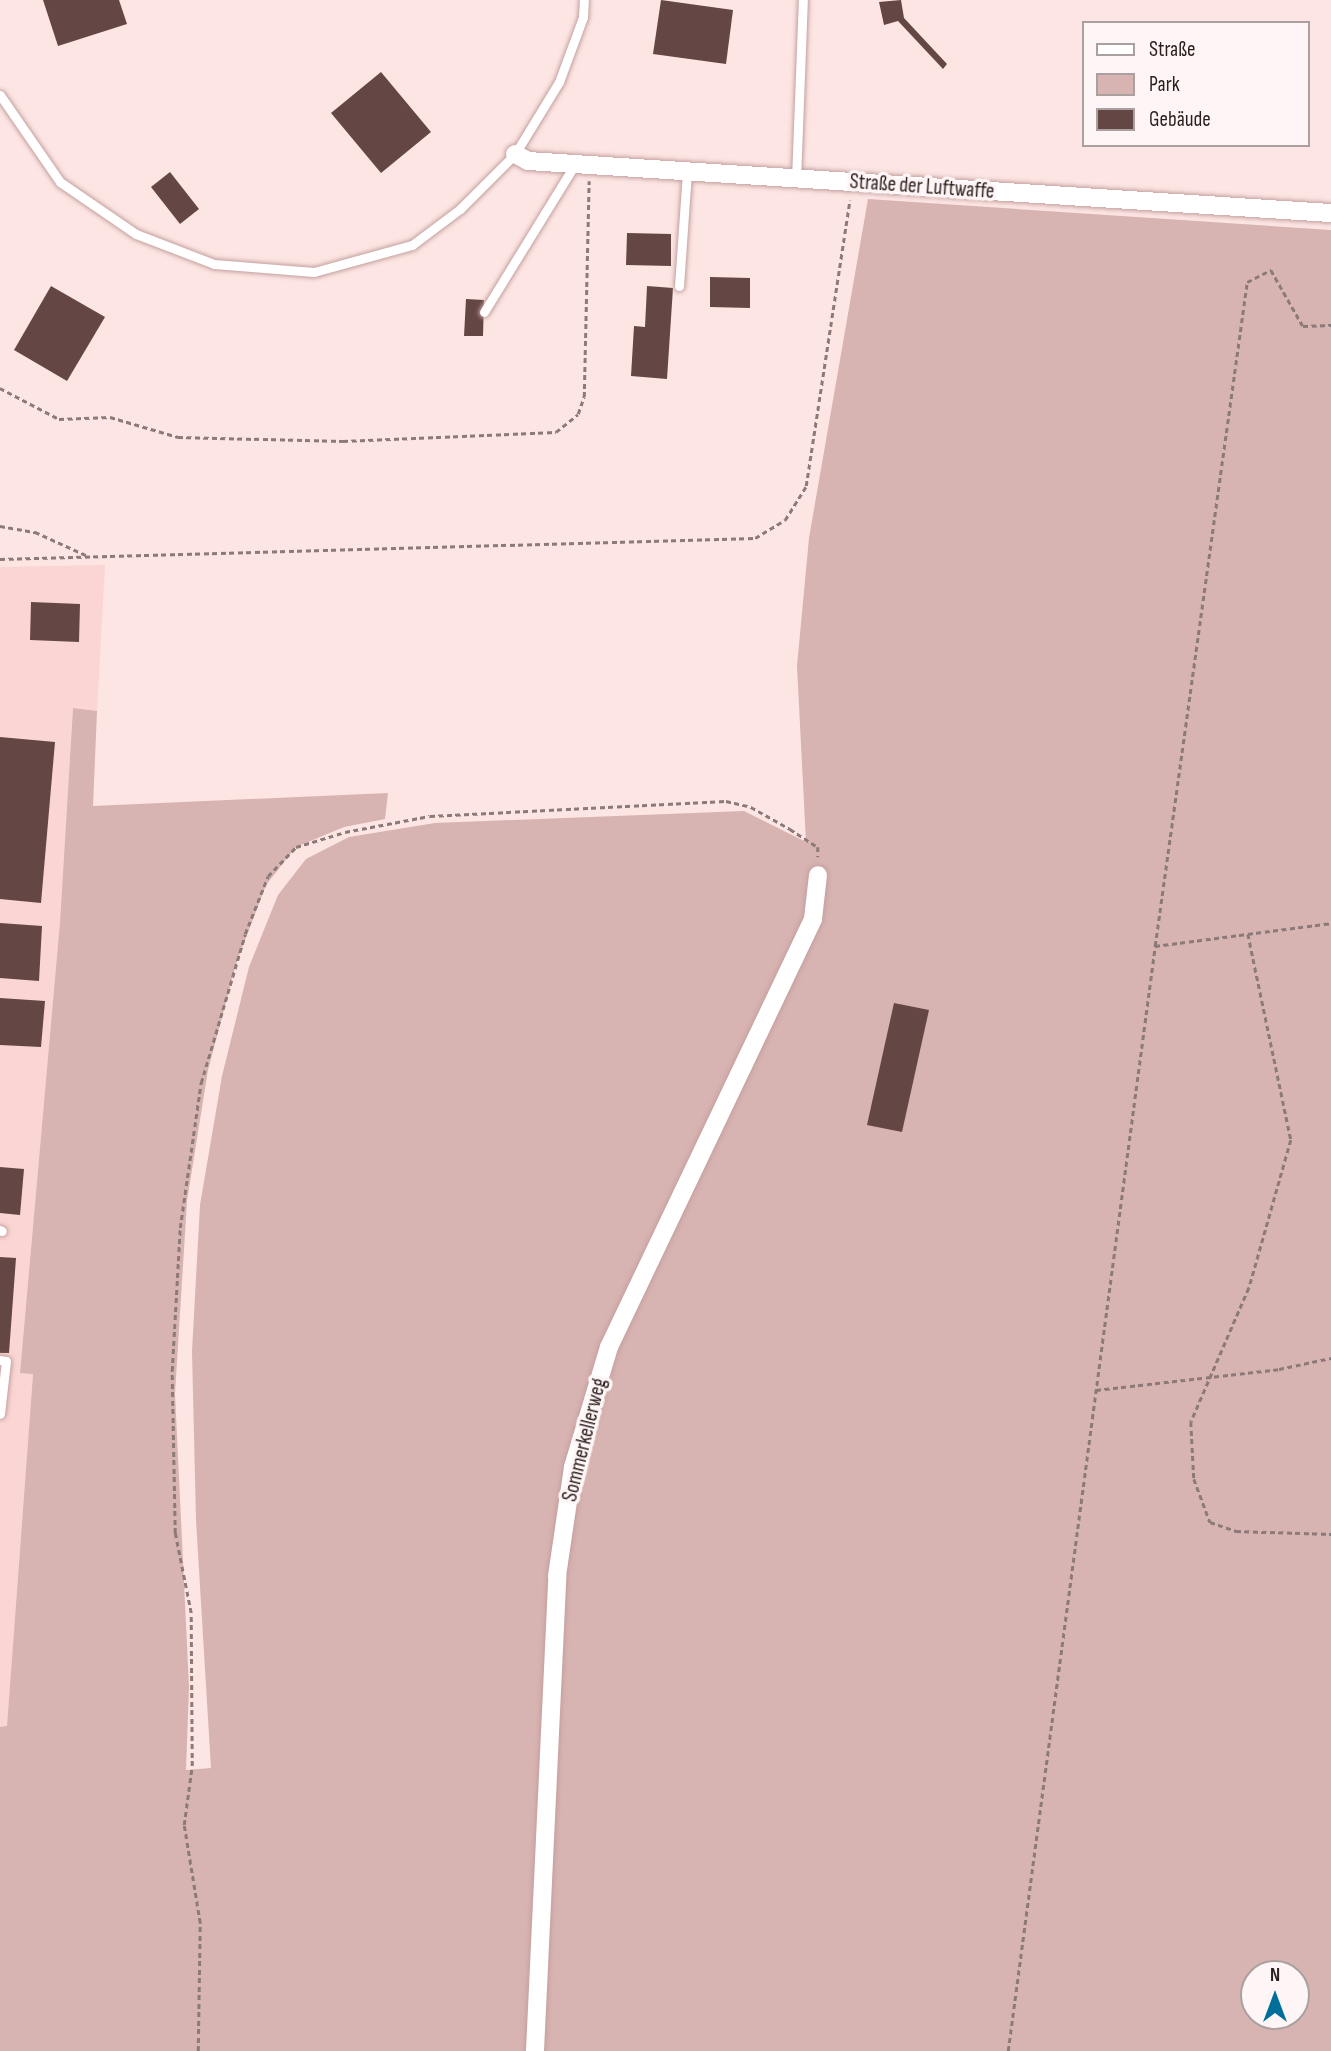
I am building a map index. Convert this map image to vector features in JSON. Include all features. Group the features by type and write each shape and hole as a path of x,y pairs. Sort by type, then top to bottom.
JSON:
{"street":[{"name":"Straße der Luftwaffe","path":"514,154 528,161 583,165 1331,213"},
{"name":"Sommerkellerweg","path":"535,2051 557,1576 573,1467 609,1347 813,919 818,875"}],"lane":[{"path":"0,95 60,182 136,234 214,264 314,272 412,245 460,209 514,154 559,82 583,17 584,0"},
{"path":"796,179 803,0"},
{"path":"484,312 583,165"},
{"path":"679,286 687,172"},
{"path":"0,1360 6,1361 0,1414"}],"path":[{"path":"0,388 59,419 110,417 178,437 343,441 556,432 578,414 584,397 583,165"},
{"path":"0,559 755,538 785,520 806,486 852,183"},
{"path":"1008,2051 1155,946 1248,282 1271,270 1303,326 1331,325"},
{"path":"0,526 34,532 88,556"},
{"path":"198,2051 200,1923 184,1825 192,1766 191,1613 174,1519 172,1371 180,1228 201,1083 245,934 268,876 296,847 345,832 430,816 726,801 751,807 818,847 818,875"},
{"path":"1155,946 1331,923"},
{"path":"1248,934 1291,1140 1249,1288 1191,1422 1194,1479 1210,1522 1236,1531 1331,1534"},
{"path":"1096,1390 1279,1369 1331,1358"}],"shaded area":[{"path":"105,565 97,711 73,708 60,922 20,1372 33,1373 7,1727 0,1727 0,567"}],"green space":[{"path":"868,199 1331,230 1331,2051 0,2051 0,1727 7,1726 33,1374 20,1373 60,922 73,708 97,711 93,806 388,793 385,819 344,827 296,847 266,885 237,961 208,1070 187,1201 175,1394 189,1687 186,1770 211,1768 196,1520 192,1351 200,1205 222,1076 249,967 278,895 306,859 349,837 435,823 744,811 806,842 797,666 809,538"}],"building":[{"path":"43,0 119,0 127,24 58,46"},
{"path":"661,0 733,10 726,64 653,54"},
{"path":"901,0 904,18 947,64 943,69 898,21 884,25 879,2"},
{"path":"381,72 431,132 381,173 331,113"},
{"path":"170,172 199,209 180,224 151,187"},
{"path":"627,233 671,234 671,266 626,265"},
{"path":"710,277 750,278 750,308 710,307"},
{"path":"51,286 105,317 67,381 14,350"},
{"path":"647,286 673,288 667,379 631,376 634,326 645,327"},
{"path":"466,299 484,300 483,336 464,336"},
{"path":"31,602 80,604 79,642 30,640"},
{"path":"0,737 55,742 41,903 0,899"},
{"path":"0,923 42,926 39,981 0,978"},
{"path":"0,998 45,1001 41,1047 0,1045"},
{"path":"894,1003 929,1010 902,1132 867,1125"},
{"path":"0,1167 24,1169 20,1215 0,1213"},
{"path":"0,1257 16,1258 9,1353 0,1353"}]}
